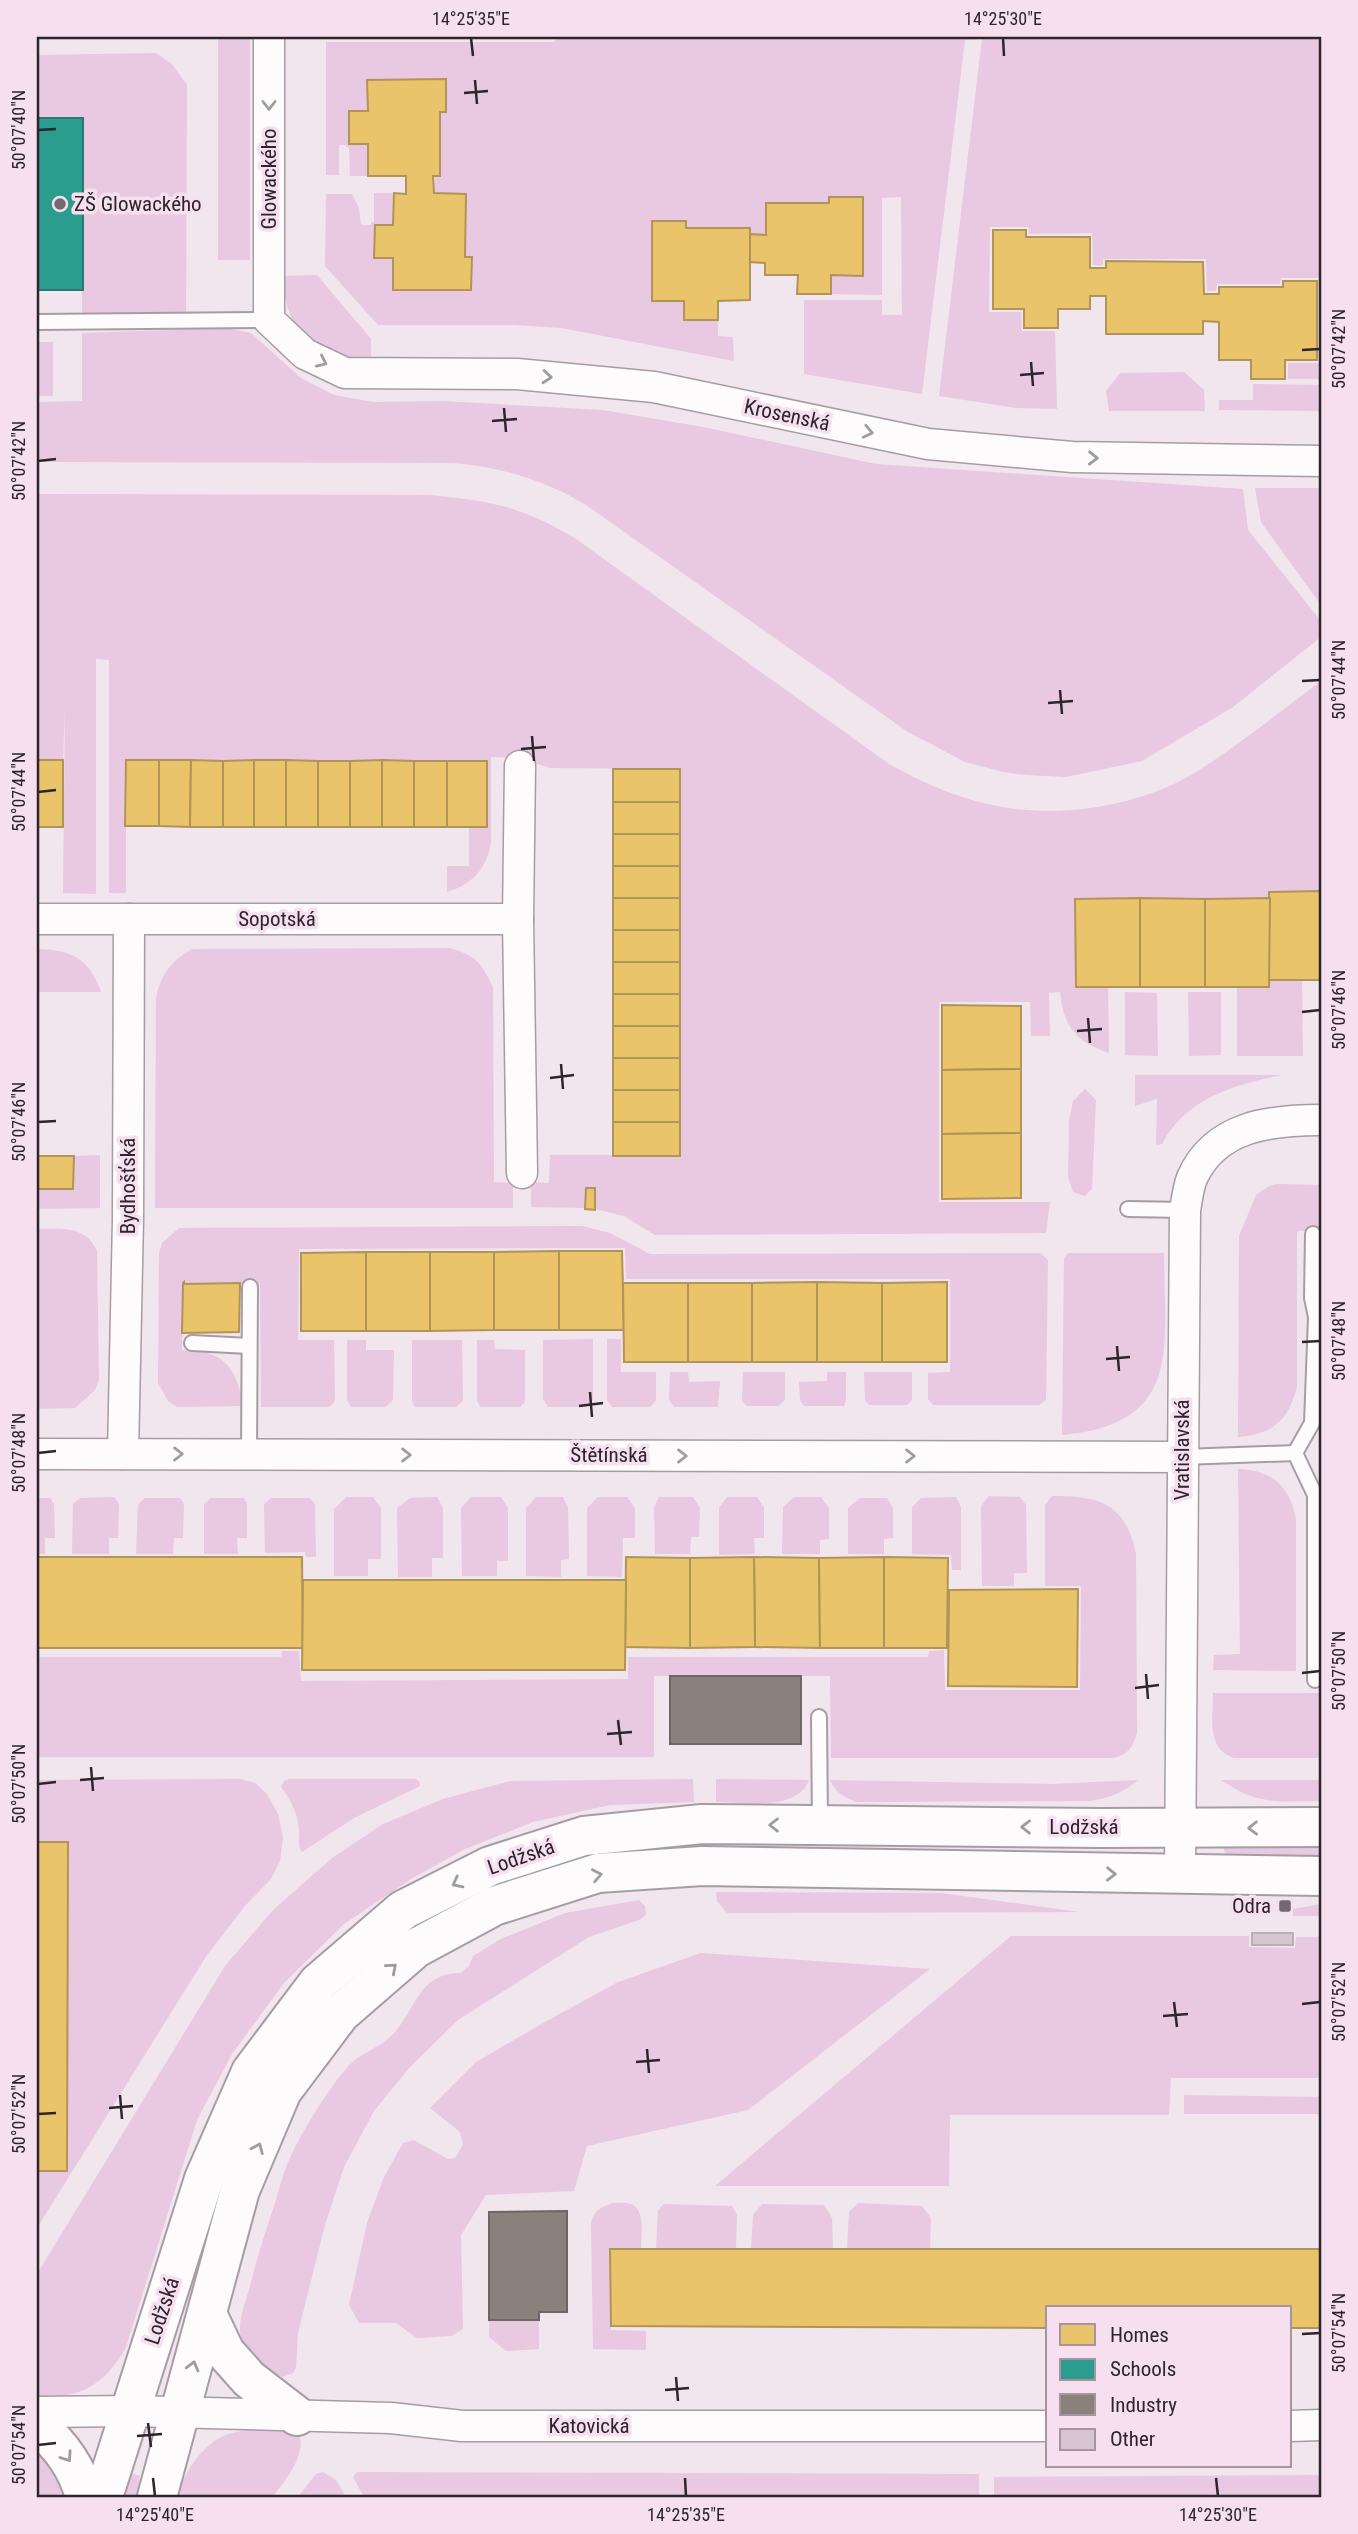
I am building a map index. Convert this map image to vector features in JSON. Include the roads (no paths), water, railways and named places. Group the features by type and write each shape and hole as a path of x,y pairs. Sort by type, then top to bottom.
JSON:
{"street":[{"name":"Glowackého","path":"269,37 269,320"},
{"name":"Krosenská","path":"269,320 305,354 345,373 517,374 653,387 941,446 1072,457 1321,461"},
{"path":"520,766 518,919 522,1173"},
{"name":"Sopotská","path":"37,919 518,919"},
{"name":"Bydhošťská","path":"123,1454 128,1205 128,919"},
{"name":"Vratislavská","path":"1180,1875 1185,1210 1191,1180 1205,1156 1223,1139 1247,1128 1268,1123 1321,1120"},
{"name":"Štětínská","path":"37,1454 1182,1457"},
{"name":"Lodžská","path":"103,2497 204,2179 251,2072 318,1983 404,1910 490,1866 584,1836 702,1824 1321,1827"},
{"name":"Lodžská","path":"157,2497 240,2190 282,2091 340,2014 368,1989 416,1948 494,1906 598,1873 702,1866 1321,1876"},
{"path":"207,2314 225,2353 249,2379 297,2416"},
{"name":"Katovická","path":"37,2412 131,2411 391,2418 462,2426 1046,2426"},
{"path":"37,2425 65,2453 80,2478 85,2497"},
{"path":"1292,2426 1321,2426"}],"lane":[{"path":"37,322 269,320"},
{"path":"1128,1209 1185,1210"},
{"path":"1295,1453 1312,1423 1316,1317 1312,1298 1312,1234"},
{"path":"249,1454 250,1287"},
{"path":"192,1343 249,1346"},
{"path":"1182,1457 1295,1453"},
{"path":"1295,1453 1315,1495 1315,1681"},
{"path":"819,1717 820,1825"}],"place":[{"name":"ZŠ Glowackého","path":"60,204"},
{"name":"Odra","path":"1285,1906"}]}
